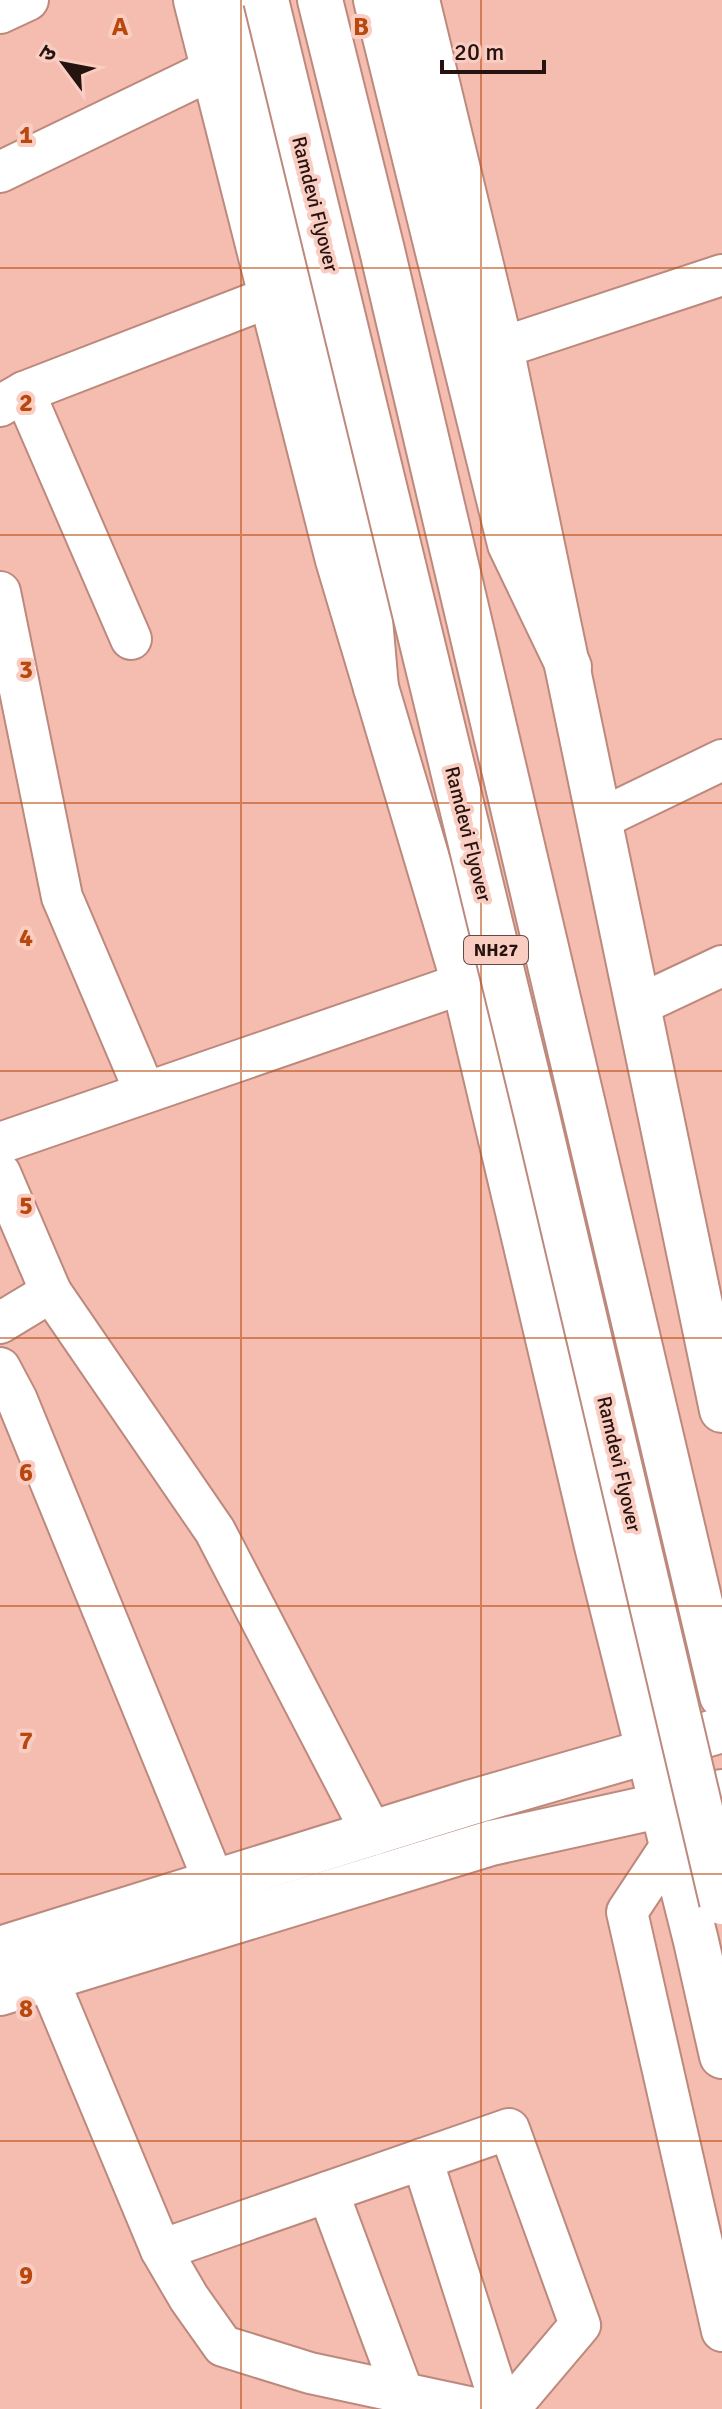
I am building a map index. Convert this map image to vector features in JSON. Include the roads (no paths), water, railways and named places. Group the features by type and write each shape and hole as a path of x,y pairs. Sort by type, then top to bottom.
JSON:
{"main road":[{"path":"196,0 338,560 464,983 722,2056"},
{"path":"233,0 364,551 376,688"},
{"name":"Ramdevi Flyover","path":"266,0 532,1097 722,1902"},
{"name":"NH27","path":"320,0 382,250 722,1696"},
{"path":"376,0 510,544 569,667"},
{"path":"417,0 501,348 722,1410"},
{"path":"0,1949 469,1803 722,1730"},
{"path":"0,1993 491,1843 668,1824 722,1792"}],"street":[{"path":"0,13 28,0"},
{"path":"0,172 213,69"},
{"path":"501,348 722,275"},
{"path":"131,639 12,399 270,297"},
{"path":"0,592 62,897 145,1092"},
{"path":"600,819 722,760"},
{"path":"639,1005 722,966"},
{"path":"0,1143 464,983"},
{"path":"0,1173 51,1292 215,1531 373,1835"},
{"path":"0,1323 51,1292"},
{"path":"0,1368 17,1400 215,1884"},
{"path":"668,1824 627,1912 722,2331"},
{"path":"48,1979 161,2250 189,2298 223,2346 310,2373 478,2409"},
{"path":"161,2250 509,2129 580,2325 509,2409"},
{"path":"422,2159 502,2409"},
{"path":"328,2192 403,2393"}]}
